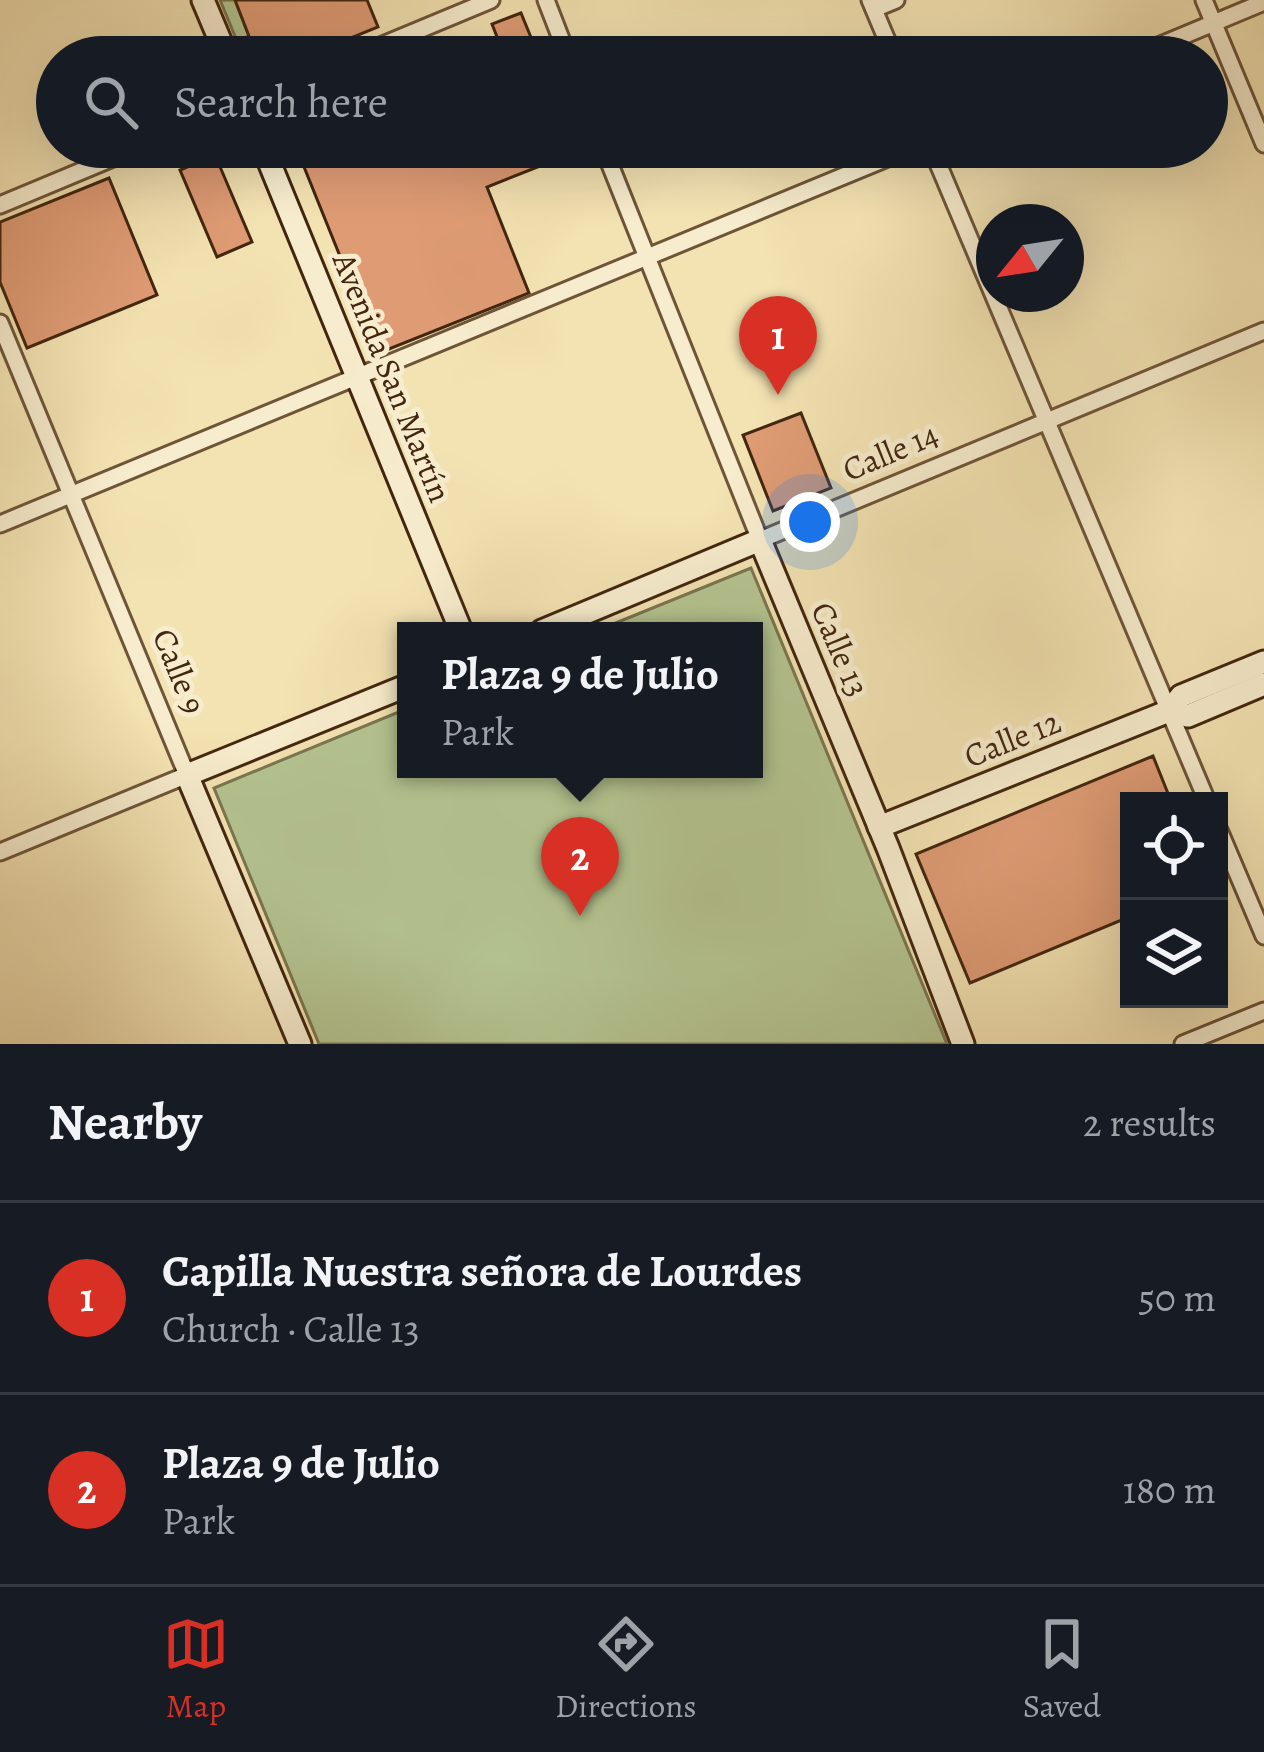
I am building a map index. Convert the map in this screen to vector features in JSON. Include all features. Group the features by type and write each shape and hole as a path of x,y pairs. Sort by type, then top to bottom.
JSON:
{"street":[{"path":"203,0 218,36"},
{"path":"404,36 491,0"},
{"path":"546,0 560,36"},
{"path":"885,36 872,5 896,0"},
{"path":"1204,0 1218,36"},
{"path":"1182,36 1264,2"},
{"path":"1228,59 1264,144"},
{"path":"0,205 89,168"},
{"name":"Avenida San Martín","path":"272,168 457,622"},
{"name":"Calle 13","path":"611,168 963,1044"},
{"path":"0,524 863,168"},
{"path":"940,168 1203,792"},
{"name":"Calle 9","path":"0,323 300,1044"},
{"name":"Calle 14","path":"564,622 1264,331"},
{"name":"Calle 12","path":"879,827 1169,711 1181,696 1264,662"},
{"name":"Calle 12","path":"1169,711 1188,716 1264,684"},
{"path":"0,852 397,690"},
{"path":"1228,851 1264,936"},
{"path":"1183,1044 1264,1011"}],"green space":[{"path":"220,0 235,0 249,36 235,36"},
{"path":"751,568 947,1044 319,1044 214,788 397,713 397,778 763,778 763,622 618,622"}],"building":[{"path":"235,0 367,0 378,27 356,36 249,36"},
{"path":"521,13 530,36 497,36 492,24"},
{"path":"221,168 252,242 217,257 180,170"},
{"path":"304,168 535,168 487,187 529,293 379,353"},
{"path":"109,178 157,295 27,348 0,282 0,222"},
{"path":"801,413 831,488 773,511 743,435"},
{"path":"1153,756 1167,792 1120,792 1120,921 970,983 916,854"}],"place":[{"name":"Capilla Nuestra señora de Lourdes","path":"778,395"},
{"name":"Plaza 9 de Julio","path":"580,916"}]}
